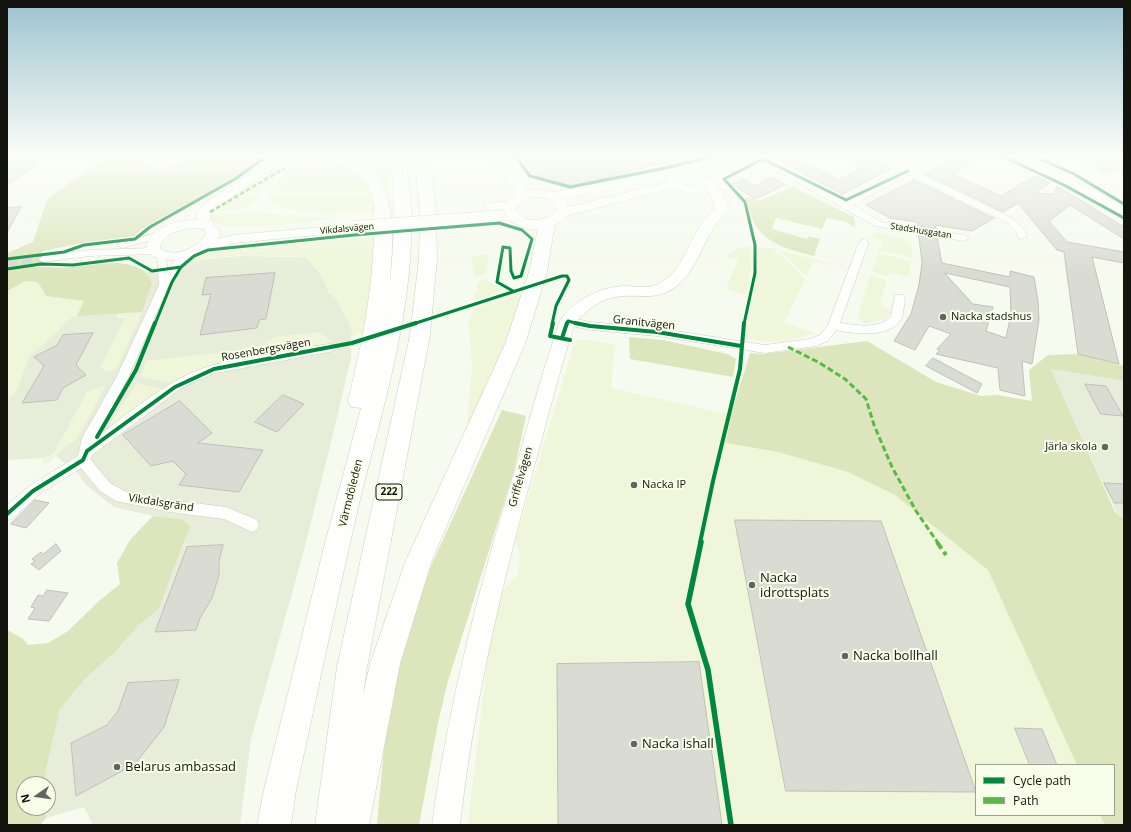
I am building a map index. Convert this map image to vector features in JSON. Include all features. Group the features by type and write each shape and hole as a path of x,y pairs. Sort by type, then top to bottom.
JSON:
{"highway":[{"path":"280,790 309,613 363,384 380,304 383,253 379,196"},
{"name":"Värmdöleden","path":"274,825 280,790 346,508 379,381 393,320 401,259 402,196"},
{"name":"222","path":"332,825 352,667 401,434 420,335 428,244 426,196"},
{"path":"352,825 356,799 385,664 419,560 515,344 538,272 554,211"}],"street":[{"path":"43,259 89,253 160,235 174,227 198,208 218,196"},
{"path":"89,253 158,253 172,256 198,250 213,235 211,228 203,219 204,213 210,206 225,196"},
{"path":"515,219 510,213 511,204 516,199 526,196"},
{"path":"533,196 554,211"},
{"path":"554,211 578,196"},
{"path":"554,211 606,196"},
{"path":"701,196 709,202 713,217"},
{"name":"Griffelvägen","path":"446,825 449,791 463,716 497,561 568,321 585,303 608,294 625,292 645,293 662,288 682,273 713,217 722,210 719,196"},
{"path":"829,196 846,205 863,196"},
{"path":"959,196 1011,221 1022,231 1022,236"},
{"path":"1095,196 1124,213"},
{"path":"1103,196 1124,207"},
{"name":"Vikdalsvägen","path":"490,213 511,204"},
{"name":"Stadshusgatan","path":"846,205 878,224 964,238"},
{"name":"Vikdalsvägen","path":"174,227 196,224 211,228 242,230 354,224 490,213 530,224 554,211"},
{"name":"Vikdalsvägen","path":"85,455 89,438 122,378 164,285 179,262 198,250 234,239 354,224"},
{"path":"160,235 153,244 158,253 164,285"},
{"name":"Granitvägen","path":"568,321 596,327 657,332 765,349 812,343 824,338 833,326 864,242"},
{"path":"833,326 863,329 885,325 892,322 896,317 899,298"},
{"name":"Rosenbergsvägen","path":"85,455 175,387 191,378 214,369 328,348"},
{"path":"7,514 33,491 85,455"},
{"name":"Vikdalsgränd","path":"85,455 105,487 121,497 170,506 226,513 252,525"}],"shaded area":[{"path":"232,196 260,196 251,204 238,210 210,211"},
{"path":"267,196 373,196 376,211 334,213 303,212 276,205 266,198"},
{"path":"260,212 290,216 338,218 291,224 252,226 220,224 210,220 210,214"},
{"path":"876,232 905,239 912,247 912,258 879,250 882,241 871,238"},
{"path":"376,236 364,332 352,337 348,318 343,309 330,292 316,267 308,259 303,257 229,256 214,257 187,263 196,256 219,251"},
{"path":"751,247 749,283 746,295 726,289 738,260 726,257 735,249"},
{"path":"758,248 773,248 805,279 784,323 815,333 779,342 761,341 744,335 758,269"},
{"path":"778,250 828,263 827,265 813,261 806,276"},
{"path":"878,253 911,261 908,277 890,272 888,276 872,272"},
{"path":"488,254 489,257 486,274 475,277 471,256"},
{"path":"240,256 307,258 322,276 329,293 337,299 352,328 351,358 303,554 251,739 240,825 93,825 84,807 56,815 56,776 46,776 60,709 85,679 116,651 139,625 191,526 181,519 153,516 114,507 86,485 76,471 53,454 45,458 7,460 7,402 17,389 29,357 73,316 77,315 136,267 147,272 196,260"},
{"path":"870,276 887,280 880,303 891,312 885,319 865,324 858,316"},
{"path":"482,279 505,290 474,301 474,293 478,292 476,286"},
{"path":"26,281 38,282 46,296 85,301 77,316 73,316 29,357 17,389 7,402 7,291"},
{"path":"524,293 508,341 469,424 467,421 472,368 469,322 473,309"},
{"path":"142,312 116,370 106,372 100,367 125,319 116,317 118,313"},
{"path":"321,332 331,341 331,344 213,365 174,383 140,377 146,361 258,348 275,337"},
{"name":"Nacka idrottsplats","path":"584,339 615,345 611,388 731,415 726,443 778,452 848,472 895,495 988,570 1077,764 975,764 975,816 1100,816 1105,825 468,825 488,652 500,594 517,576 520,556 515,540 575,341"},
{"name":"Järla skola","path":"1051,369 1124,381 1124,519 1116,512"},
{"path":"138,383 166,390 108,428 113,417"},
{"path":"106,385 77,439 61,450 45,466 41,461 53,454 87,392"}],"green space":[{"path":"51,196 204,196 148,225 134,236 82,243 43,251 35,267 68,267 105,263 128,264 138,268 146,274 152,283 142,312 77,316 84,301 46,296 38,282 26,281 7,291 7,253 33,242 47,199"},
{"path":"771,196 811,196 854,217 855,227 846,222 827,218 822,229 776,218 772,229 807,239 809,236 820,239 814,256 774,243 761,233 756,226 745,197 758,201"},
{"path":"629,337 663,340 727,354 736,359 733,377 630,359"},
{"path":"867,341 936,382 981,396 996,395 1032,401 1029,370 1048,355 1078,354 1124,366 1124,381 1051,369 1115,512 1124,519 1124,825 1105,825 1100,816 1115,816 1115,764 1077,764 988,570 895,495 848,472 778,452 726,443 731,415 750,353 764,354"},
{"path":"502,410 526,416 514,471 448,681 438,723 419,825 377,825 386,725 402,646 432,564"},
{"path":"153,516 181,519 191,526 183,543 159,608 139,625 116,651 85,679 60,709 46,776 16,776 16,816 46,816 46,818 40,825 7,825 7,630 23,639 28,645 48,643 68,631 99,601 120,584 117,563 130,540"}],"building":[{"path":"750,196 762,196 755,199"},
{"path":"884,196 947,196 994,218 972,231 935,225 936,229 917,226 917,222 890,218 866,205"},
{"path":"970,196 1073,196 1124,227 1124,239 1070,205 1049,221 1067,242 1124,252 1124,263 1092,257 1119,364 1078,354 1064,252 1057,250 1018,203 1003,212"},
{"path":"21,207 7,233 7,208"},
{"name":"Nacka stadshus","path":"919,235 937,238 942,263 1010,277 1010,271 1034,277 1038,301 1039,320 1032,364 1022,361 1025,396 1000,390 998,368 936,354 940,350 937,349 951,334 929,326 915,350 894,341 911,314 919,285 922,263","holes":["945,273 1010,287 1011,314 1006,338 986,331 993,307 973,304"]},
{"path":"275,273 266,319 259,320 257,328 200,335 211,294 202,295 206,278"},
{"path":"93,333 76,365 86,375 63,388 57,400 22,403 44,366 34,357 57,345 63,335"},
{"path":"933,358 982,384 977,393 926,366"},
{"path":"1085,384 1106,386 1123,416 1101,414"},
{"path":"283,395 304,404 277,432 255,422"},
{"path":"180,401 212,433 198,443 263,450 239,492 179,485 186,474 173,461 151,466 123,435"},
{"path":"1104,483 1124,484 1124,503 1115,503"},
{"path":"35,500 49,503 26,528 11,524"},
{"name":"Nacka bollhall","path":"735,520 881,521 975,792 786,791"},
{"path":"56,544 61,551 39,570 31,564 35,561 32,559 41,552 43,554"},
{"path":"223,545 219,561 219,575 212,598 200,618 196,630 155,632 187,547"},
{"path":"47,590 68,593 49,621 28,619 35,608 31,607 38,595 43,596"},
{"name":"Nacka ishall","path":"699,662 722,825 558,825 557,664"},
{"path":"179,680 164,727 135,764 76,796 71,743 107,725 118,711 128,683"},
{"path":"1015,728 1042,729 1057,764 1030,764"}],"tunnel":[{"path":"7,264 43,259"}],"marked path":[{"path":"210,212 238,196"},
{"path":"788,347 818,362 845,379 866,399 874,425 892,467 916,511 946,555"}],"cycle path":[{"path":"7,259 64,252 84,245 135,239 150,227 205,196"},
{"path":"731,825 708,670 688,604 713,481 740,369 742,334 755,273 755,245 749,214 745,202 739,196"},
{"path":"835,196 846,200 855,196"},
{"path":"1084,196 1124,218"},
{"path":"1110,196 1124,204"},
{"path":"7,269 41,264 73,265 129,258 152,271 181,267 194,256 208,250 354,235 499,223 513,226 522,230 532,239 521,276 514,278 511,271 510,248 503,247 497,282 513,291"},
{"path":"97,437 136,370 172,282 181,267"},
{"path":"7,514 33,491 83,460 87,451 175,387 214,369 352,343 562,276 567,276 569,280 556,306 550,336 570,340"},
{"path":"562,338 568,321 590,326 657,332 741,346"}],"place":[{"name":"Nacka stadshus","path":"943,317"},
{"name":"Järla skola","path":"1105,447"},
{"name":"Nacka IP","path":"634,485"},
{"name":"Nacka idrottsplats","path":"752,585"},
{"name":"Nacka bollhall","path":"845,656"},
{"name":"Nacka ishall","path":"634,744"},
{"name":"Belarus ambassad","path":"117,767"}]}
